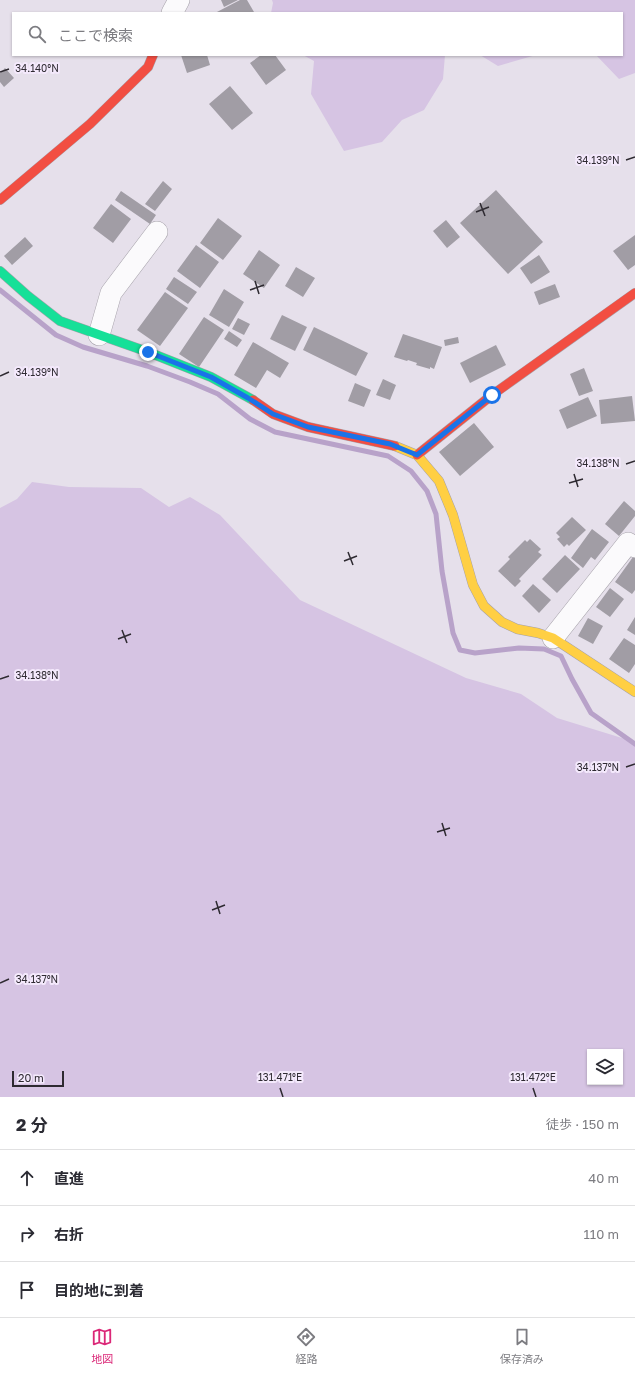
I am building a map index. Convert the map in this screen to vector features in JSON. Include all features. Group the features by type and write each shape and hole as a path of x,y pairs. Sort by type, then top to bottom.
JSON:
{"street":[{"path":"173,12 179,0"},
{"path":"0,200 90,124 148,67 153,56"},
{"path":"99,336 111,293 157,232"},
{"path":"0,272 60,321 148,352 211,377 273,414 308,427 390,444 417,455 439,481 453,515 472,585 484,606 502,622 517,629 538,633 553,638 635,692"},
{"path":"417,455 492,395 635,293"},
{"path":"553,638 628,543 635,547"}],"shaded area":[{"path":"272,0 635,0 635,73 619,79 597,56 623,56 623,12 271,12"},
{"path":"305,56 445,56 443,79 424,110 402,120 382,142 344,151 311,94 314,61"},
{"path":"482,56 533,56 498,66"},
{"path":"32,482 69,487 141,488 169,507 190,497 220,515 300,600 466,678 521,694 557,718 635,742 635,1097 0,1097 0,508 17,499"}],"building":[{"path":"221,0 238,0 224,7"},
{"path":"240,0 247,0 254,12 217,12"},
{"path":"181,56 207,56 210,65 187,73"},
{"path":"260,56 276,56 286,70 266,85 250,63"},
{"path":"5,68 14,78 4,87 0,82 0,73"},
{"path":"230,86 253,113 232,130 209,104"},
{"path":"163,181 172,189 155,211 145,204"},
{"path":"496,190 543,242 508,274 460,223"},
{"path":"121,191 156,215 150,224 115,200"},
{"path":"111,204 131,219 113,243 93,228"},
{"path":"218,218 242,236 223,260 200,243"},
{"path":"446,220 460,237 447,248 433,231"},
{"path":"635,235 635,265 628,270 613,251"},
{"path":"25,237 33,246 12,265 4,256"},
{"path":"196,245 219,262 200,288 177,271"},
{"path":"259,250 280,265 264,288 243,274"},
{"path":"539,255 550,272 531,284 520,268"},
{"path":"296,267 315,278 303,297 285,286"},
{"path":"174,277 197,292 188,304 166,289"},
{"path":"555,284 560,297 539,305 534,292"},
{"path":"224,289 244,302 229,327 209,315"},
{"path":"165,292 188,308 160,346 137,330"},
{"path":"282,315 307,327 295,351 270,339"},
{"path":"204,317 224,330 199,367 179,354"},
{"path":"238,318 250,324 244,335 232,329"},
{"path":"314,327 368,353 356,376 303,350"},
{"path":"229,331 242,340 237,347 224,339"},
{"path":"403,334 442,347 434,369 416,365 417,363 394,357"},
{"path":"458,337 459,343 445,346 444,340"},
{"path":"253,342 289,363 280,378 267,370 256,388 234,375"},
{"path":"496,345 506,365 470,383 460,363"},
{"path":"584,368 593,391 579,396 570,374"},
{"path":"383,379 396,385 390,400 376,395"},
{"path":"355,383 371,390 364,407 348,401"},
{"path":"632,396 635,421 601,424 599,400"},
{"path":"588,397 597,416 567,429 559,410"},
{"path":"474,423 494,447 460,476 439,452"},
{"path":"624,501 635,511 635,516 619,536 605,524"},
{"path":"572,517 586,530 569,546 567,544 564,547 557,539 560,537 556,533"},
{"path":"592,529 609,542 595,560 591,557 583,568 571,558"},
{"path":"530,539 541,549 538,552 542,555 519,579 521,581 515,587 498,571 510,559 508,557 525,540 527,542"},
{"path":"565,555 580,569 557,593 542,579"},
{"path":"633,557 635,558 635,590 632,594 615,582"},
{"path":"533,584 551,600 539,613 522,596"},
{"path":"610,588 624,599 610,617 596,607"},
{"path":"635,617 635,635 627,630"},
{"path":"588,618 603,626 593,644 578,636"},
{"path":"624,638 635,645 635,664 629,673 609,659"}],"waterway":[{"path":"0,290 56,335 83,347 147,366 218,394 250,419 275,432 388,456 411,471 427,491 436,514 442,571 453,633 460,650 475,653 519,648 544,649 561,656 591,713 635,744"}],"traffic: fast":[{"path":"0,271 28,296 60,321 148,352 211,377 253,400"}],"traffic: slow":[{"path":"395,446 417,455 439,481 453,515 473,585 484,606 502,622 517,629 538,633 553,638 635,692"}],"traffic: jam":[{"path":"0,200 90,124 148,67 153,56"},
{"path":"417,455 492,395 635,293"},
{"path":"253,400 273,414 308,427 395,446"}],"route":[{"path":"148,352 211,377 227,385 273,414 308,427 390,444 417,455 492,395"}]}
